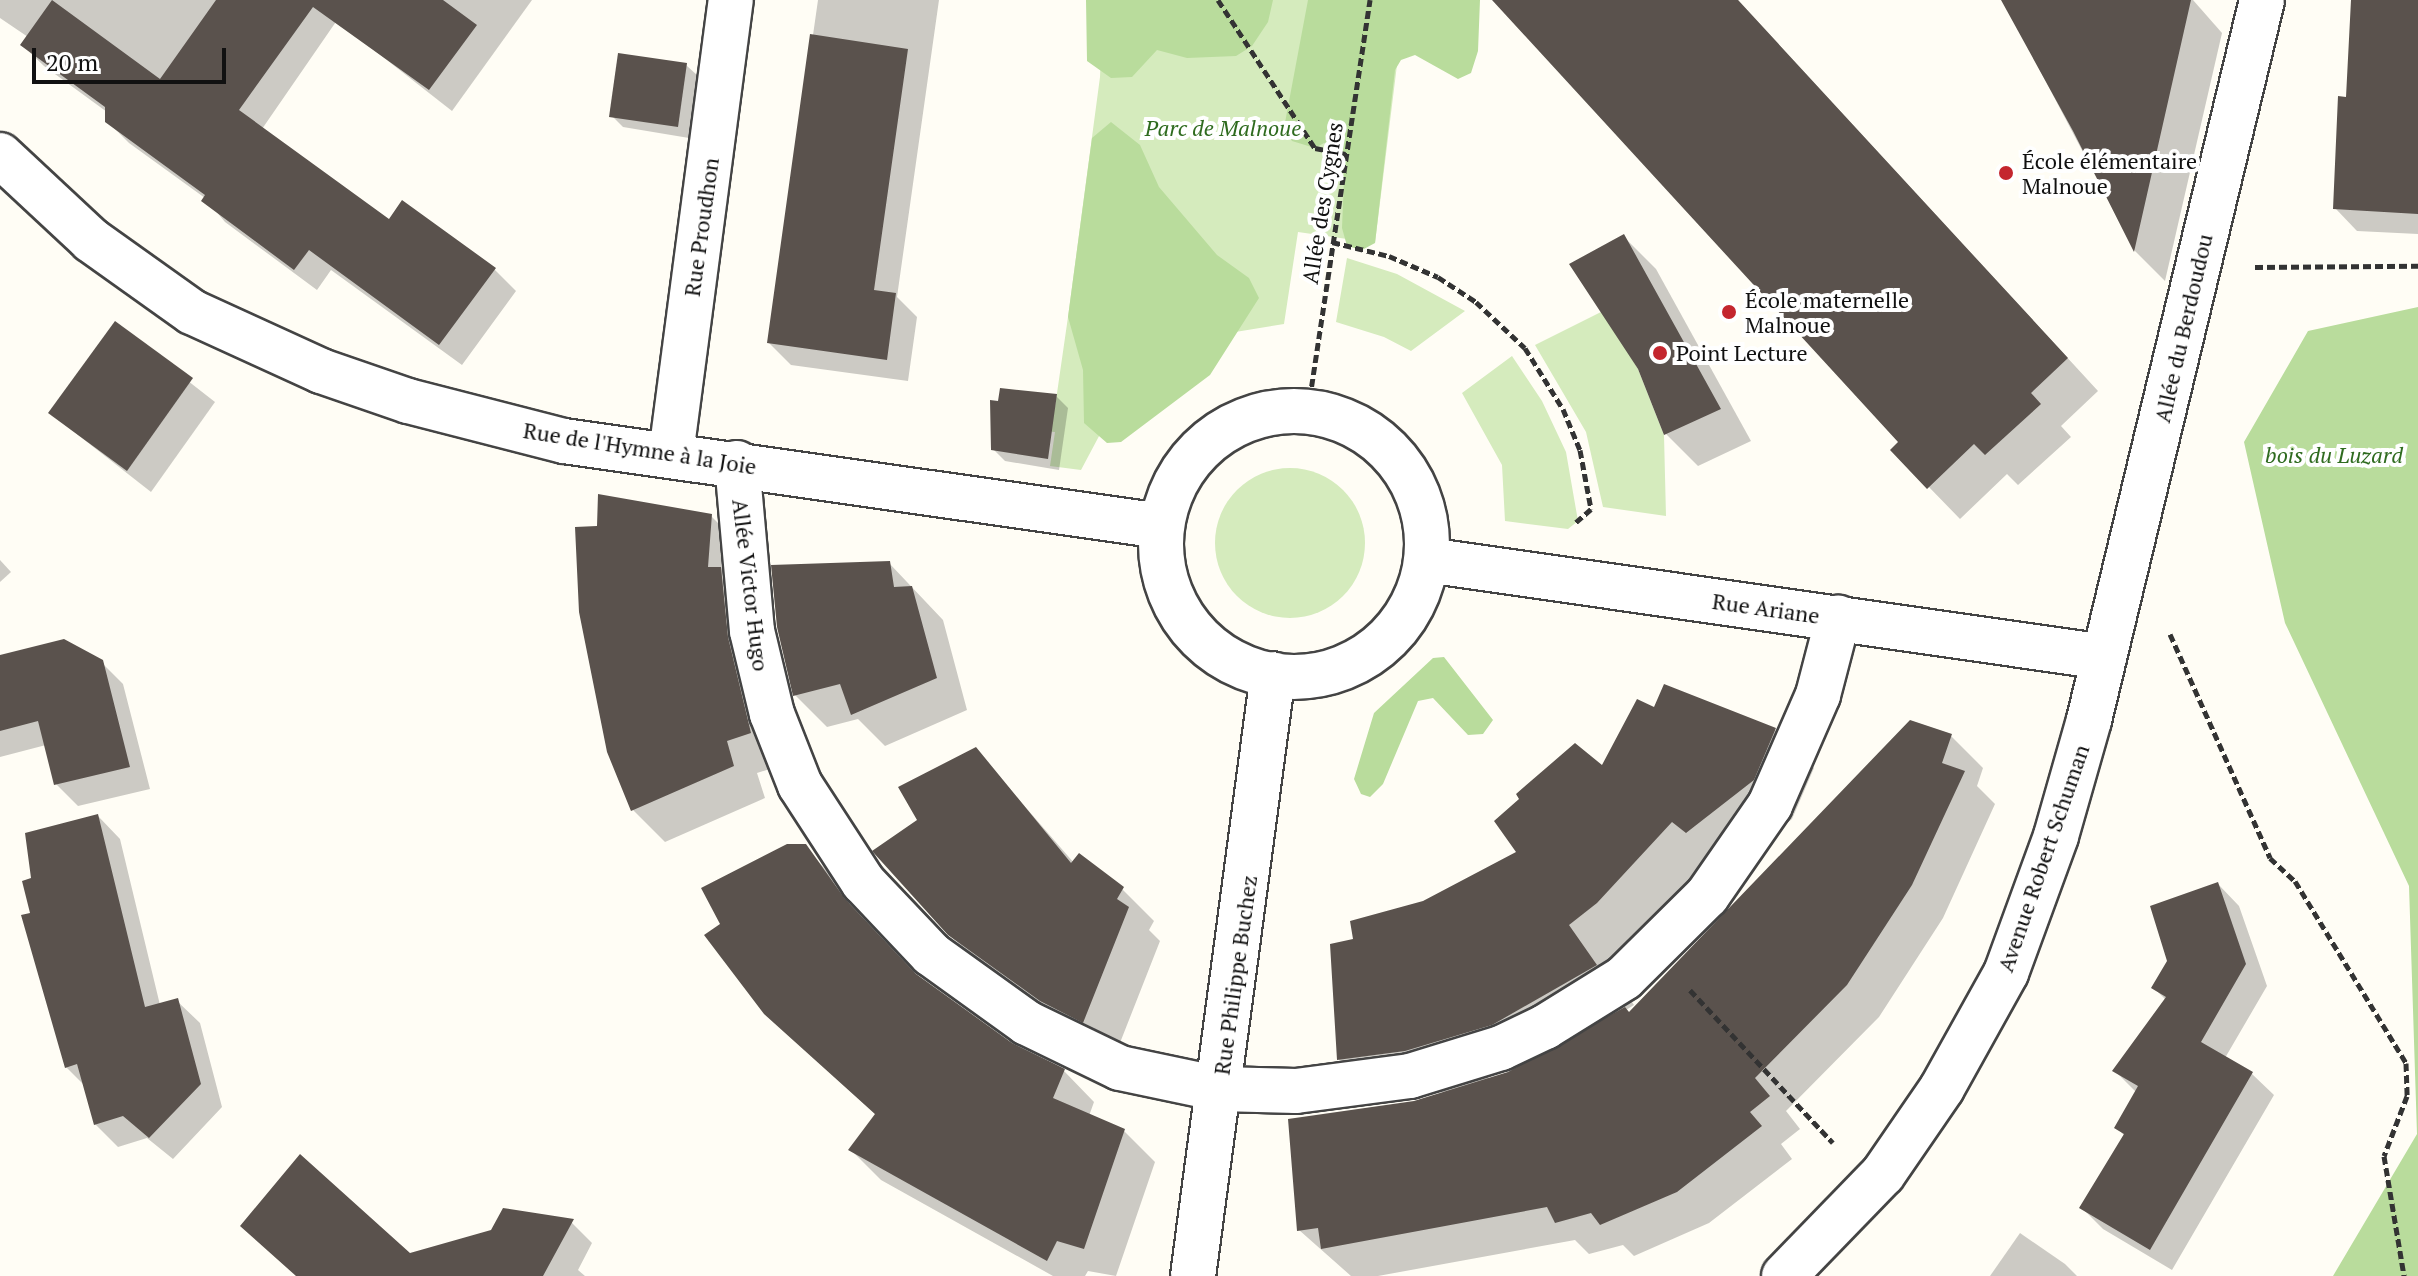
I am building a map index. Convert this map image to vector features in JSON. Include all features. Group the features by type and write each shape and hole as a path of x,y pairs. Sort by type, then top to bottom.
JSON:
{"street":[{"name":"Rue Proudhon","path":"671,454 731,0"},
{"name":"Allée du Berdoudou","path":"2104,657 2262,0"},
{"name":"Rue de l'Hymne à la Joie","path":"0,155 132,272 192,312 256,344 408,401 564,441 737,463 1161,526"},
{"path":"1308,410 1361,429 1384,444 1411,477 1426,517 1427,560 1418,594 1402,624 1377,649 1347,666 1313,676 1273,674 1243,668 1212,649 1187,623 1170,591 1161,556 1161,526 1176,482 1199,450 1231,426 1268,412 1308,410"},
{"name":"Allée Victor Hugo","path":"737,463 752,631 772,714 800,785 850,864 931,954 1007,1011 1120,1068 1220,1089 1342,1087 1455,1063 1501,1048 1582,1007 1653,952 1717,884 1770,805 1818,695 1838,618"},
{"name":"Rue Ariane","path":"1427,560 2104,657"},
{"name":"Avenue Robert Schuman","path":"1784,1276 1883,1174 1942,1088 2006,973 2056,836 2104,657"},
{"name":"Rue Philippe Buchez","path":"1193,1276 1273,674"}],"path":[{"path":"1218,0 1315,148 1345,154"},
{"name":"Allée des Cygnes","path":"1308,410 1370,0"},
{"path":"1332,242 1389,256 1438,277 1476,302 1525,348 1563,409 1580,450 1591,509 1568,529"},
{"path":"2197,267 2418,266"},
{"path":"2125,571 2168,631 2270,858 2295,881 2406,1063 2407,1096 2384,1156 2404,1276"},
{"path":"1653,952 1821,1131"}],"green space":[{"path":"1086,0 1273,0 1268,22 1252,46 1236,56 1187,58 1157,50 1132,77 1111,78 1087,61"},
{"name":"Parc de Malnoue","path":"1103,0 1405,0 1375,243 1298,232 1284,324 1223,334 1106,423 1081,470 1050,466 1055,432 1042,431 1055,407 1068,317 1100,77"},
{"path":"1308,0 1480,0 1478,51 1471,73 1458,79 1415,55 1401,60 1395,70 1375,243 1362,250 1347,246 1342,228 1345,154 1337,146 1324,143 1315,148 1292,141 1284,128"},
{"path":"1111,122 1140,145 1159,187 1217,255 1249,278 1259,298 1210,375 1121,442 1107,443 1084,423 1083,370 1068,317 1092,138"},
{"path":"1347,258 1397,274 1465,311 1411,351 1384,337 1336,322"},
{"name":"bois du Luzard","path":"2418,307 2418,1276 2333,1276 2417,1134 2409,886 2285,623 2244,442 2308,331"},
{"path":"1603,311 1638,369 1664,435 1666,516 1603,507 1586,432 1535,345"},
{"path":"1512,356 1542,401 1566,452 1578,521 1568,529 1505,521 1502,465 1462,393"},
{"path":"1290,468 1319,473 1343,490 1360,514 1365,543 1360,572 1343,596 1319,613 1290,618 1261,613 1237,596 1220,572 1215,543 1220,514 1237,490 1261,473"},
{"path":"1444,657 1493,720 1483,734 1468,735 1433,698 1418,701 1383,784 1370,797 1361,794 1354,779 1374,713 1433,658"}],"building":[{"path":"52,0 160,79 216,0 443,0 477,25 429,90 313,7 239,110 389,219 402,200 496,268 439,345 309,250 294,270 201,201 205,195 105,122 105,107 20,45"},
{"path":"1492,0 1738,0 2068,358 2031,393 2041,404 1985,455 1974,444 1927,489 1890,450 1898,442"},
{"path":"2001,0 2191,0 2134,252 2073,131"},
{"path":"2351,0 2418,0 2418,214 2333,209 2338,96 2346,97"},
{"path":"810,34 908,49 874,290 896,293 887,360 767,343"},
{"path":"618,53 687,63 678,127 609,117"},
{"path":"1624,234 1721,409 1664,435 1638,369 1569,264"},
{"path":"115,321 193,378 127,471 48,413"},
{"path":"1000,388 1057,394 1048,459 991,450 990,400 998,401"},
{"path":"598,494 712,514 708,567 721,567 728,637 751,733 727,741 734,766 631,811 607,752 579,612 575,527 597,526"},
{"path":"890,561 894,587 912,586 937,678 851,715 840,684 793,696 777,627 771,565"},
{"path":"64,639 103,660 130,767 54,785 38,721 0,731 0,655"},
{"path":"1664,684 1776,728 1754,780 1686,833 1672,822 1597,903 1569,925 1597,965 1492,1025 1405,1051 1337,1060 1330,944 1353,939 1350,921 1423,901 1516,852 1494,821 1519,799 1516,794 1575,743 1602,765 1637,699 1654,707"},
{"path":"1910,720 1952,734 1942,763 1965,771 1912,885 1847,985 1755,1078 1770,1096 1750,1112 1762,1126 1677,1192 1600,1225 1591,1213 1555,1223 1547,1207 1321,1249 1318,1228 1297,1231 1288,1119 1414,1101 1508,1072 1625,1007 1629,1012"},
{"path":"976,747 1071,863 1079,853 1124,887 1117,899 1129,907 1083,1023 1040,1001 948,935 872,851 917,820 898,787"},
{"path":"98,814 145,1007 178,998 201,1084 149,1138 123,1116 94,1125 77,1064 65,1068 21,915 30,913 22,881 31,878 25,833"},
{"path":"787,844 806,844 845,899 916,974 1012,1043 1065,1069 1053,1098 1125,1129 1084,1249 1057,1241 1047,1261 848,1150 875,1114 764,1014 704,935 720,924 701,888"},
{"path":"2218,882 2246,964 2201,1042 2253,1072 2150,1250 2079,1208 2124,1134 2114,1128 2138,1086 2112,1071 2166,997 2151,988 2167,961 2150,906"},
{"path":"300,1154 410,1253 491,1230 503,1208 574,1219 543,1276 296,1276 240,1226"}],"place":[{"name":"École élémentaire Malnoue","path":"2006,173"},
{"name":"École maternelle Malnoue","path":"1729,312"},
{"name":"Point Lecture","path":"1660,353"}]}
